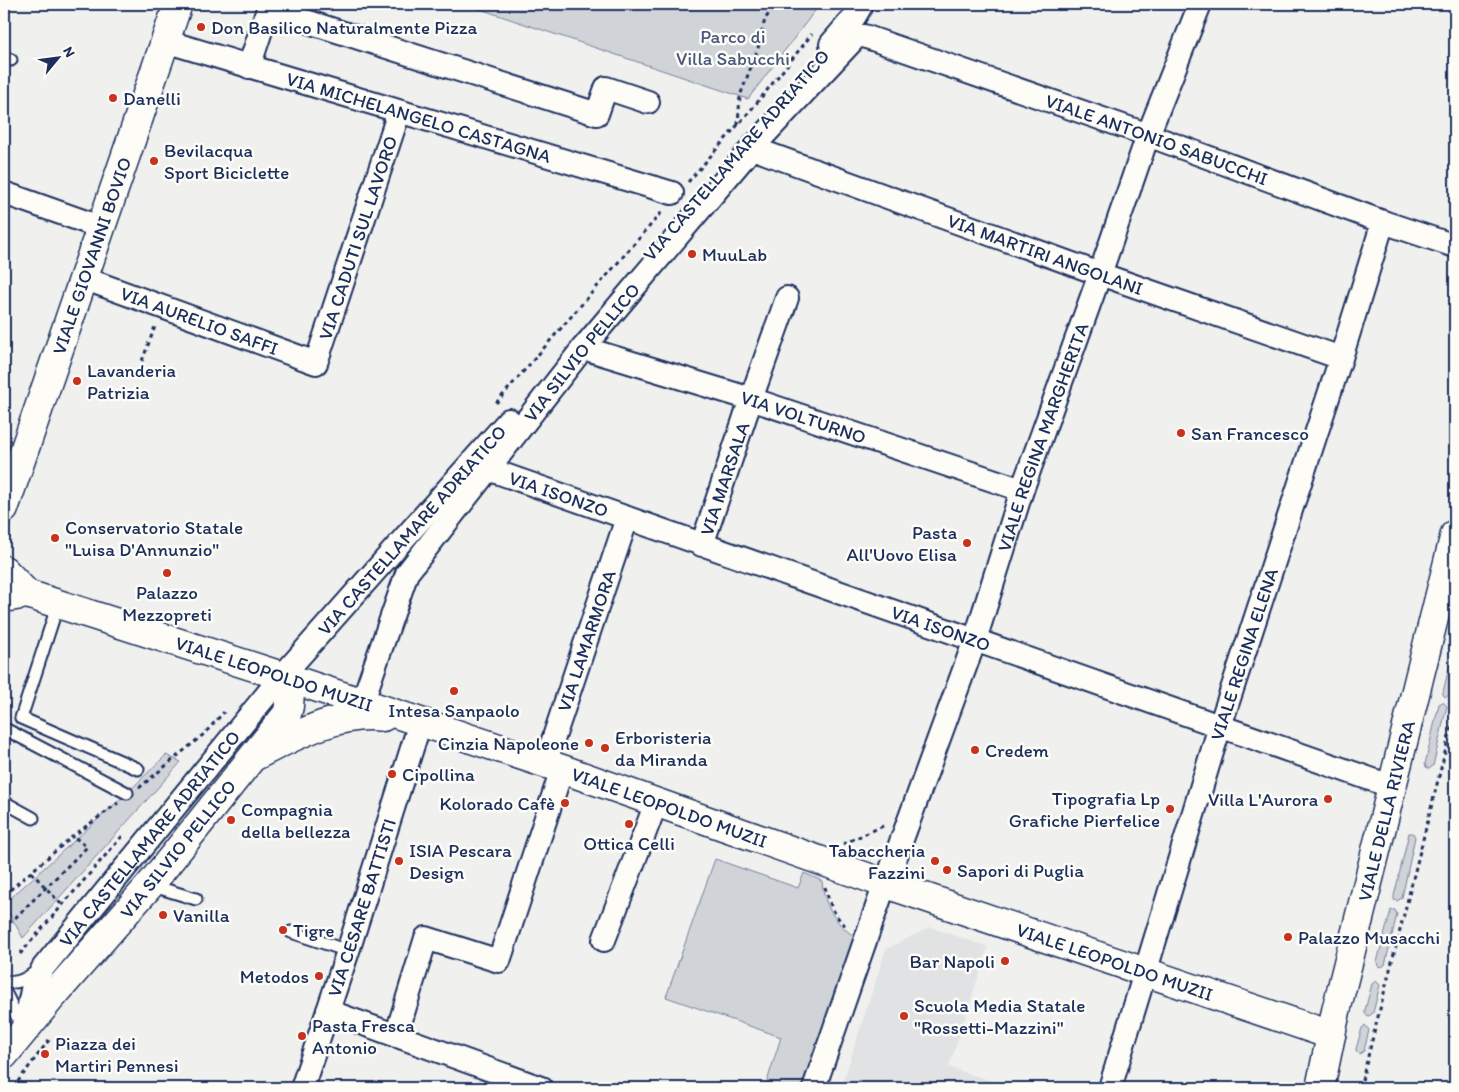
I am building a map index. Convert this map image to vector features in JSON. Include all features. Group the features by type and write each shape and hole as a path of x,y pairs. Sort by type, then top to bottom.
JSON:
{"street":[{"name":"VIALE GIOVANNI BOVIO","path":"4,509 178,4"},
{"name":"VIA CASTELLAMARE ADRIATICO","path":"39,1025 32,990 43,968 282,676 508,420 855,16 862,4"},
{"name":"VIALE REGINA MARGHERITA","path":"814,1088 975,640 1022,490 1148,135 1200,4"},
{"path":"249,67 268,9 596,114 606,88 648,102"},
{"name":"VIA SILVIO PELLICO","path":"362,703 407,573 584,348 752,148 857,36"},
{"name":"VIALE ANTONIO SABUCCHI","path":"857,36 864,36 1148,135 1383,222 1455,246"},
{"name":"VIA MICHELANGELO CASTAGNA","path":"165,41 399,112 670,200"},
{"name":"VIA CADUTI SUL LAVORO","path":"316,363 399,112"},
{"name":"VIA MARTIRI ANGOLANI","path":"752,148 1100,274 1341,358"},
{"path":"4,193 100,227"},
{"name":"VIALE REGINA ELENA","path":"1110,1088 1220,726 1341,358 1383,222"},
{"name":"VIA AURELIO SAFFI","path":"83,278 316,363"},
{"name":"VIA MARSALA","path":"702,545 787,298"},
{"name":"VIA VOLTURNO","path":"584,348 751,399 1022,490"},
{"name":"VIA ISONZO","path":"488,469 1393,787"},
{"name":"VIA LAMARMORA","path":"396,1036 426,938 499,961 553,767 627,518"},
{"name":"VIALE DELLA RIVIERA","path":"1320,1088 1331,1034 1455,534"},
{"name":"VIALE LEOPOLDO MUZII","path":"4,570 15,596 58,604 282,676 553,767 886,884 1331,1034"},
{"name":"VIA SILVIO PELLICO","path":"4,1055 39,1025 287,714 290,707 289,690 282,676"},
{"name":"VIALE LEOPOLDO MUZII","path":"253,757 295,736 350,717 365,715 403,721 454,737 464,737"},
{"name":"VIA CESARE BATTISTI","path":"302,1088 348,951 419,726"},
{"path":"604,940 656,803"},
{"path":"328,1011 541,1088"}],"lane":[{"path":"58,604 21,718 138,768"},
{"path":"7,730 129,794"},
{"path":"4,802 33,818"},
{"path":"150,885 196,899"},
{"path":"291,932 348,951"},
{"path":"4,981 9,983 21,982 43,968"},
{"path":"4,990 39,1025"}],"path":[{"path":"738,125 740,96 758,48 765,19 776,4"},
{"name":"VIA CASTELLAMARE ADRIATICO","path":"542,350 670,200 738,125 816,28"},
{"path":"142,361 162,307"},
{"path":"4,895 73,836 155,776 204,734 229,706"},
{"path":"1360,1088 1455,713"},
{"path":"4,919 7,924 87,846 73,836"},
{"path":"831,864 824,886 828,900 835,914 853,932"},
{"path":"30,872 62,905"},
{"path":"13,1088 39,1025"}],"shaded area":[{"path":"930,927 988,947 949,1067 1013,1088 841,1088 886,949"}],"green space":[{"name":"Parco di Villa Sabucchi","path":"465,4 820,4 748,99"},
{"path":"1455,643 1455,675 1451,694 1446,697 1443,695 1443,692"},
{"path":"1443,702 1447,706 1433,766 1429,769 1425,764 1439,704"},
{"path":"166,755 181,762 23,938 4,904 127,793"},
{"path":"1409,833 1413,833 1415,837 1402,898 1397,901 1394,900 1394,896"},
{"path":"715,859 798,888 804,873 822,881 823,891 833,915 845,929 860,940 807,1088 765,1088 781,1037 666,997"},
{"path":"1391,910 1395,910 1397,914 1385,965 1381,967 1378,966 1377,962"},
{"path":"1376,981 1380,985 1373,1013 1369,1016 1365,1014 1365,1010 1372,984"},
{"path":"1365,1025 1369,1030 1364,1051 1359,1054 1356,1049 1362,1028"}],"place":[{"name":"Don Basilico Naturalmente Pizza","path":"201,27"},
{"name":"Danelli","path":"113,98"},
{"name":"Bevilacqua Sport Biciclette","path":"154,161"},
{"name":"MuuLab","path":"692,254"},
{"name":"Lavanderia Patrizia","path":"77,381"},
{"name":"San Francesco","path":"1181,433"},
{"name":"Conservatorio Statale \"Luisa D'Annunzio\"","path":"55,538"},
{"name":"Pasta All'Uovo Elisa","path":"967,543"},
{"name":"Palazzo Mezzopreti","path":"167,573"},
{"name":"Intesa Sanpaolo","path":"454,691"},
{"name":"Cinzia Napoleone","path":"589,743"},
{"name":"Erboristeria da Miranda","path":"605,748"},
{"name":"Credem","path":"975,750"},
{"name":"Cipollina","path":"392,774"},
{"name":"Villa L'Aurora","path":"1328,799"},
{"name":"Kolorado Cafè","path":"565,803"},
{"name":"Tipografia Lp Grafiche Pierfelice","path":"1170,809"},
{"name":"Compagnia della bellezza","path":"231,820"},
{"name":"Ottica Celli","path":"629,824"},
{"name":"ISIA Pescara Design","path":"399,861"},
{"name":"Tabaccheria Fazzini","path":"935,861"},
{"name":"Sapori di Puglia","path":"947,870"},
{"name":"Vanilla","path":"163,915"},
{"name":"Tigre","path":"283,930"},
{"name":"Palazzo Musacchi","path":"1288,937"},
{"name":"Bar Napoli","path":"1005,961"},
{"name":"Metodos","path":"319,976"},
{"name":"Scuola Media Statale \"Rossetti-Mazzini\"","path":"904,1016"},
{"name":"Pasta Fresca Antonio","path":"302,1036"},
{"name":"Piazza dei Martiri Pennesi","path":"45,1054"}]}
